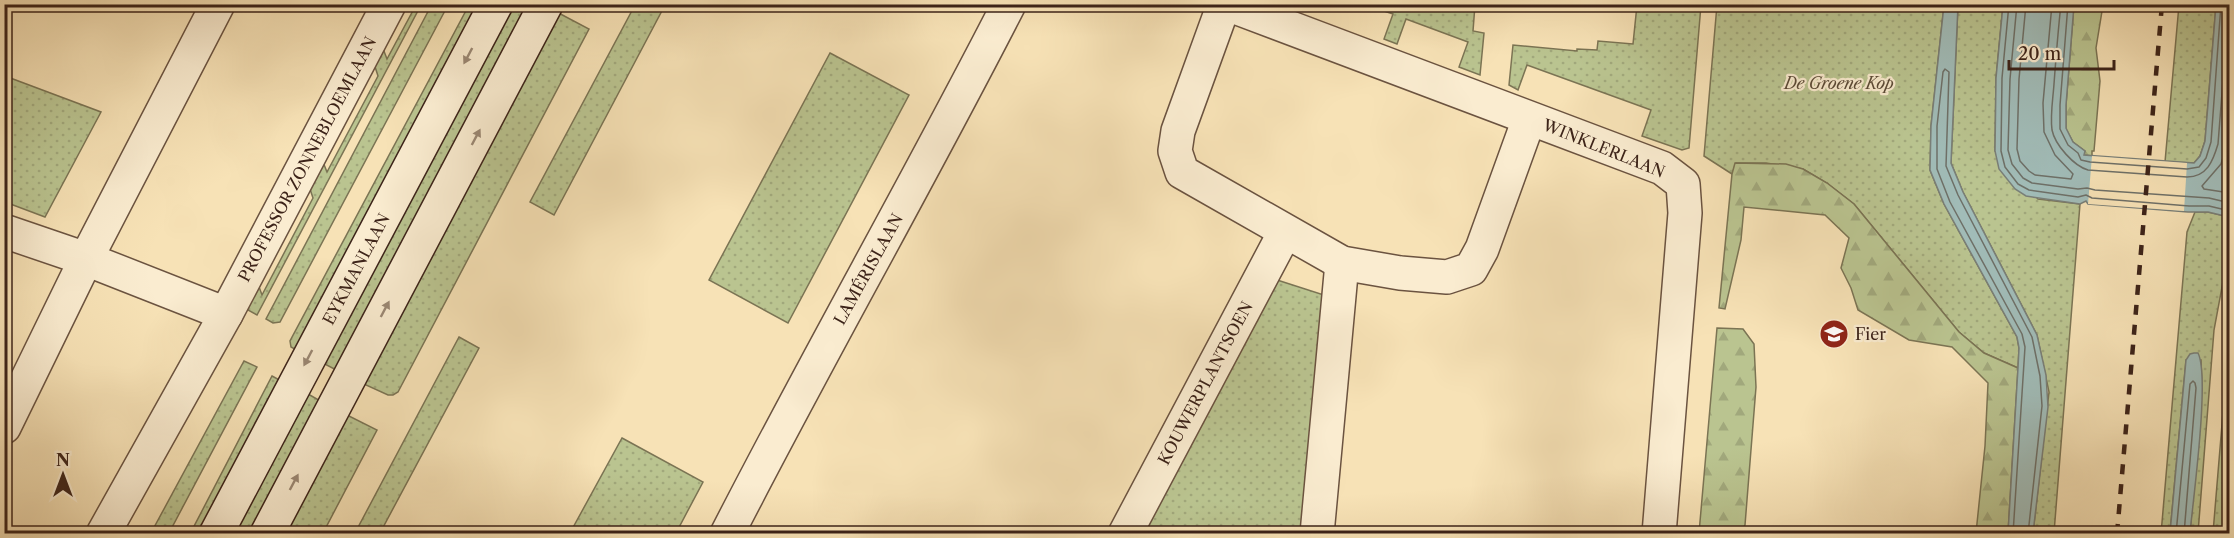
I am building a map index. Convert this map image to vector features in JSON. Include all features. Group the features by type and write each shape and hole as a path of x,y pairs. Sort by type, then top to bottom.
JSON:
{"street":[{"path":"4,427 86,260 218,4"},
{"name":"PROFESSOR ZONNEBLOEMLAAN","path":"104,534 226,314 389,4"},
{"name":"EYKMANLAAN","path":"216,534 496,4"},
{"path":"267,534 546,4"},
{"name":"LAMÉRISLAAN","path":"727,534 780,430 966,89 1009,4"},
{"path":"1226,4 1178,131 1175,151 1182,172 1342,263 1400,273 1448,277 1472,269 1482,249 1530,119"},
{"name":"WINKLERLAAN","path":"1226,4 1662,168 1683,184 1685,213 1659,534"},
{"path":"4,231 226,314"},
{"name":"KOUWERPLANTSOEN","path":"1125,534 1285,231"},
{"path":"1317,534 1342,263"}],"green space":[{"path":"432,4 448,5 280,322 273,323 266,319"},
{"path":"416,5 421,5 257,315 237,304 254,273 262,295 313,198 304,171 317,147 327,172 378,76 369,48 379,38 387,59"},
{"path":"469,5 485,5 302,353 291,347 290,341"},
{"path":"505,5 534,5 340,372 317,360"},
{"path":"635,5 665,5 554,215 530,202"},
{"path":"1366,5 1475,5 1473,31 1484,33 1480,75 1459,67 1468,42 1406,19 1397,44 1384,39 1393,14"},
{"path":"1637,5 1701,5 1689,148 1682,150 1642,136 1651,110 1527,65 1518,90 1509,85 1513,45 1577,51 1577,49 1597,50 1598,41 1633,44"},
{"name":"De Groene Kop","path":"1717,5 1944,5 1931,126 1930,170 1944,204 2017,337 2018,368 1984,353 1959,332 1854,204 1827,183 1803,169 1766,163 1736,163 1732,174 1704,156"},
{"path":"1958,5 2003,5 1996,78 1995,151 2038,199 2080,204 2054,533 2033,533 2049,392 2037,335 1963,192 1951,163"},
{"path":"2074,5 2103,5 2096,48 2100,81 2092,156 2084,155 2085,151 2073,142 2066,129"},
{"path":"2179,5 2216,5 2205,141 2200,156 2194,163 2165,162"},
{"path":"551,9 589,29 398,392 388,395 355,380"},
{"path":"830,53 909,95 788,323 709,280"},
{"path":"5,76 101,112 45,217 5,202"},
{"path":"1735,163 1786,164 1803,169 1827,183 1854,204 1959,332 1984,353 2018,368 2008,533 1976,533 1985,446 1988,383 1952,347 1909,340 1858,310 1841,268 1849,238 1825,215 1744,207 1741,240 1725,309 1719,308"},
{"path":"2195,212 2208,212 2229,217 2230,244 2214,330 2198,533 2190,533 2202,388 2201,360 2186,360 2170,533 2161,534 2187,232"},
{"path":"1274,279 1327,296 1306,533 1139,534"},
{"path":"1717,328 1743,329 1754,344 1756,387 1745,525 1740,533 1699,533"},
{"path":"459,337 479,348 380,533 355,533"},
{"path":"2229,340 2229,533 2213,533"},
{"path":"244,361 257,367 169,533 151,533"},
{"path":"272,376 285,383 206,533 190,534"},
{"path":"301,390 324,403 254,533 225,534"},
{"path":"339,411 377,430 323,533 274,534"},
{"path":"622,438 703,482 676,533 570,533"}],"water":[{"path":"1944,5 1958,5 1951,163 1963,192 2037,335 2046,375 2048,407 2033,533 2008,533 2019,348 2017,337 1944,204 1930,170 1931,126"},
{"path":"2003,5 2074,5 2066,128 2073,142 2085,151 2084,155 2194,163 2200,156 2205,141 2216,5 2229,5 2229,217 2208,212 2088,204 2086,201 2080,204 2026,196 2015,189 1999,169 1995,151 1996,78"},
{"path":"2198,353 2201,366 2202,412 2190,533 2170,533 2186,360 2190,354"}],"pier":[{"path":"2092,156 2187,163 2184,211 2088,204"}],"railway":[{"path":"2117,534 2162,4"}],"place":[{"name":"Fier","path":"1834,334"}]}
